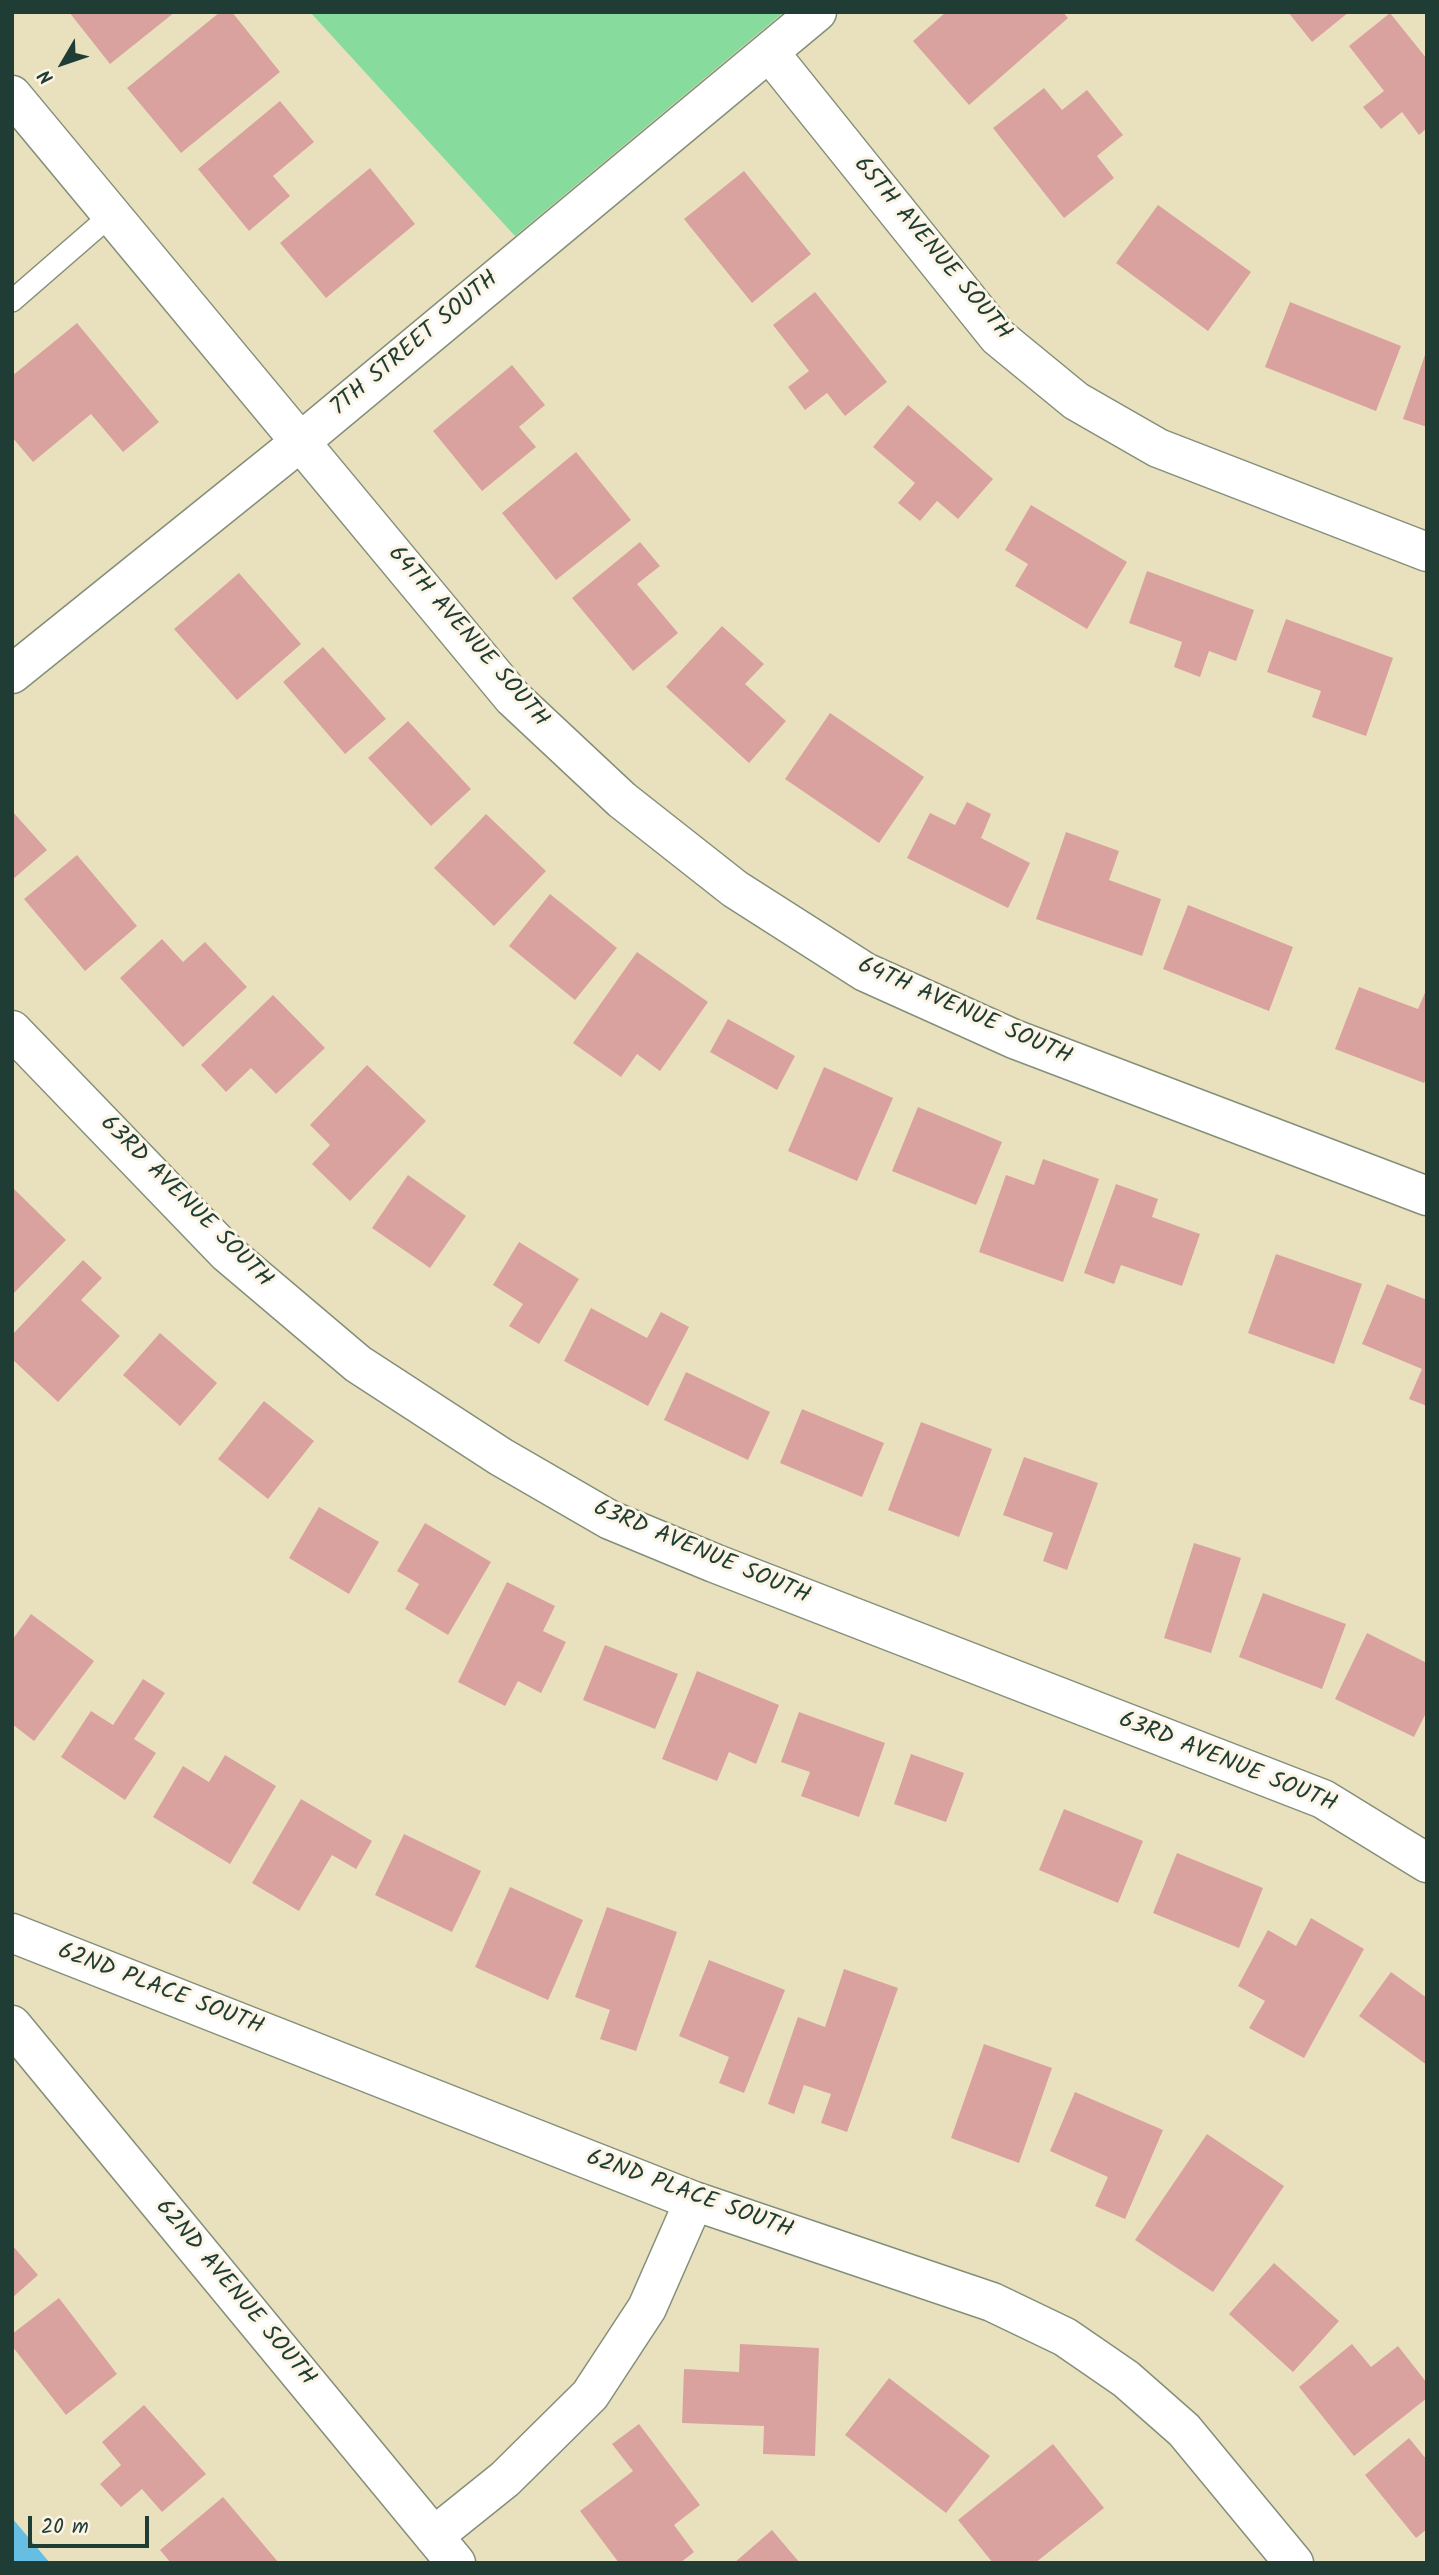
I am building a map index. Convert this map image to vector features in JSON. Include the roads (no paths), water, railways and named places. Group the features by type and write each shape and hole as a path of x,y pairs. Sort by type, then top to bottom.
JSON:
{"street":[{"name":"7TH STREET SOUTH","path":"12,674 299,443 817,12"},
{"name":"65TH AVENUE SOUTH","path":"769,52 998,337 1076,401 1158,448 1427,552"},
{"name":"64TH AVENUE SOUTH","path":"12,95 513,698 622,800 735,889 864,972 1014,1039 1427,1196"},
{"name":"63RD AVENUE SOUTH","path":"12,1030 227,1252 358,1364 501,1457 622,1525 1323,1799 1427,1863"},
{"name":"62ND PLACE SOUTH","path":"12,1933 694,2201 992,2302 1065,2337 1126,2379 1184,2430 1294,2563"},
{"name":"62ND AVENUE SOUTH","path":"12,2025 445,2549"},
{"path":"445,2549 505,2479 590,2395 647,2308 694,2201"}],"lane":[{"path":"12,301 111,215"}],"water":[{"path":"12,2518 50,2563 12,2563"}]}
